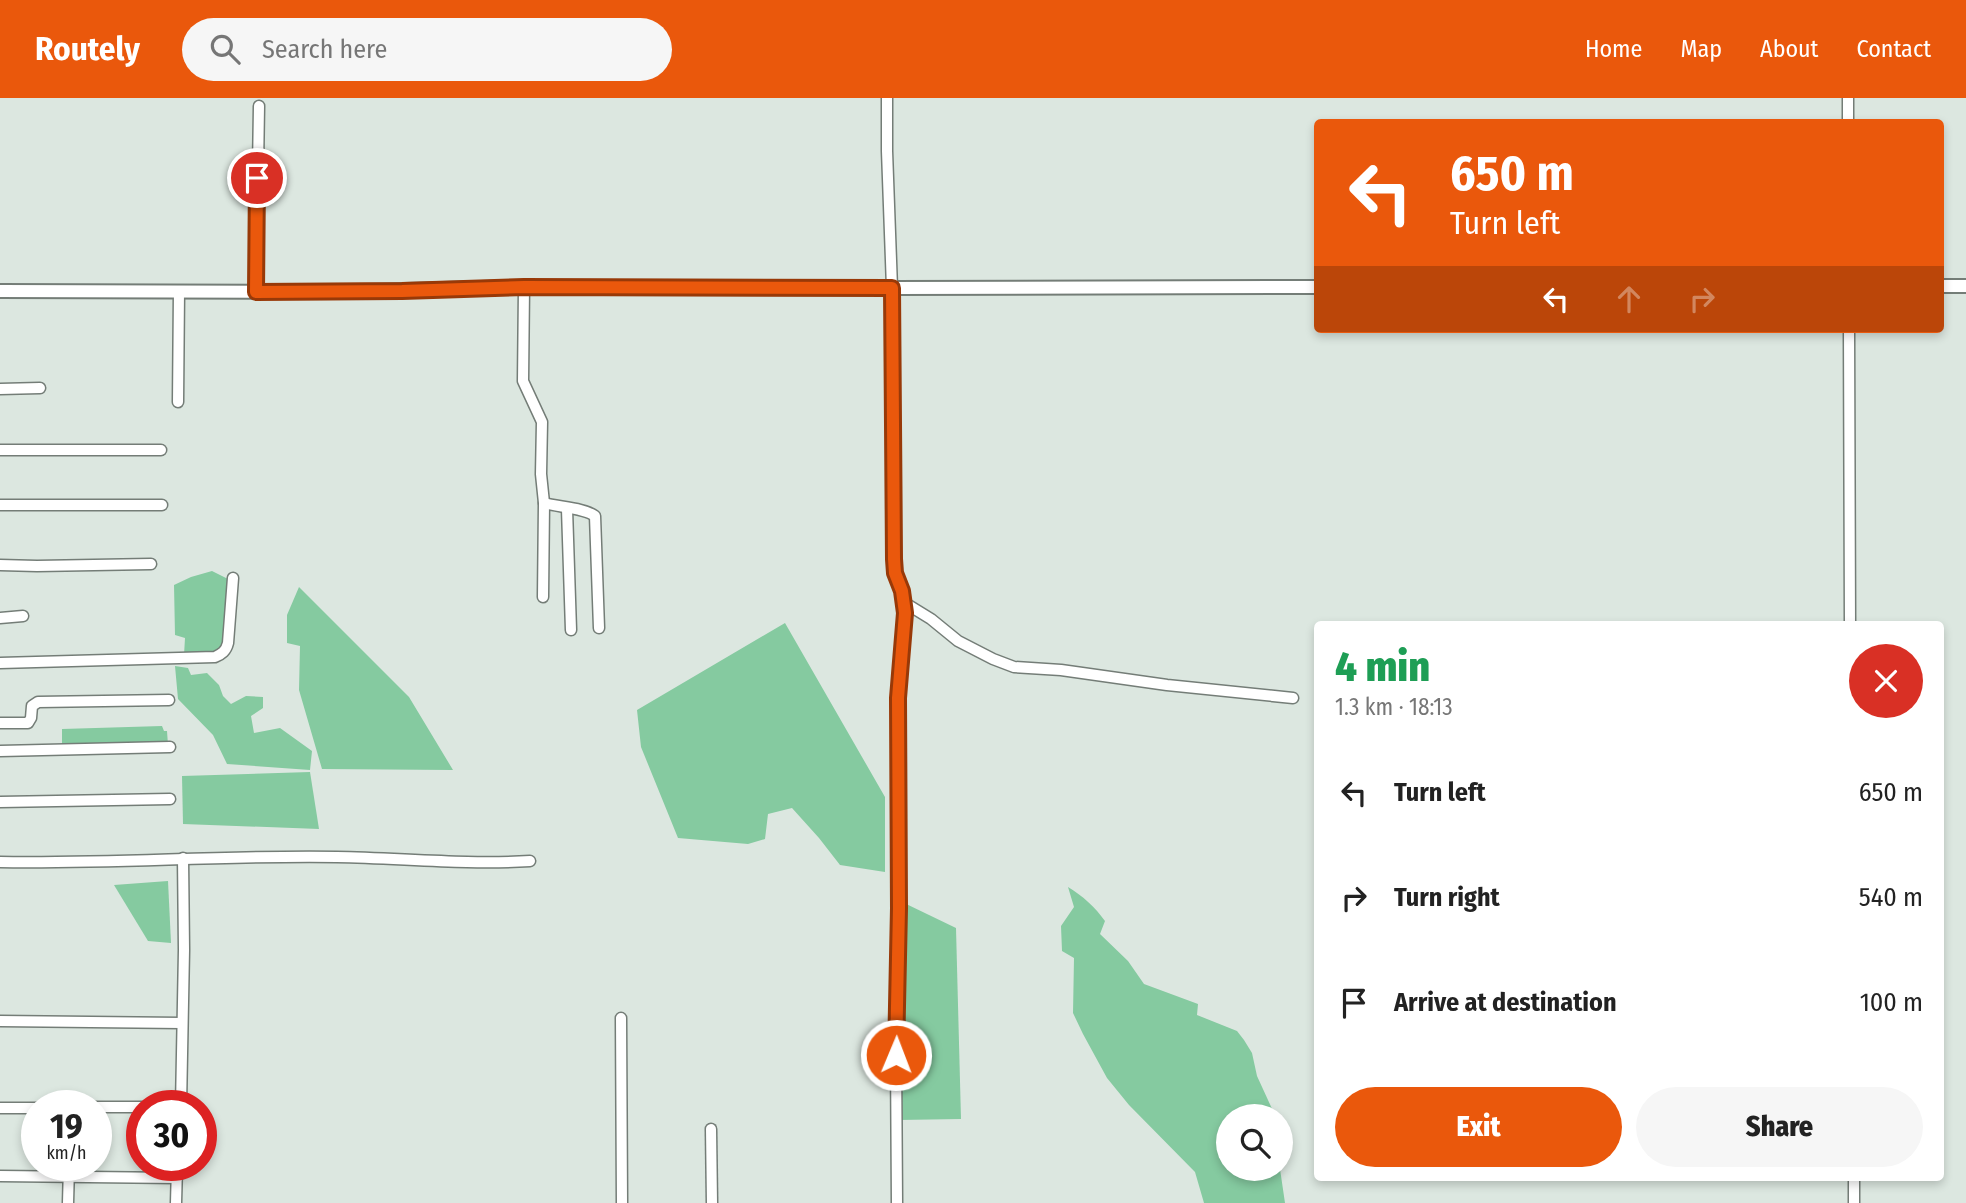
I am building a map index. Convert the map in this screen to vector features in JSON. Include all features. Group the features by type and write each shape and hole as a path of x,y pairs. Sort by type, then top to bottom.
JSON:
{"street":[{"path":"887,98 892,288 894,559 895,573 905,603 897,757 897,1203"},
{"path":"1848,98 1848,119"},
{"path":"256,292 259,106"},
{"path":"1944,286 1966,286"},
{"path":"524,287 523,381 542,422 543,597"},
{"path":"0,291 402,291 524,287 1314,287"},
{"path":"178,402 179,291"},
{"path":"1849,333 1850,621"},
{"path":"0,389 40,388"},
{"path":"0,450 161,450"},
{"path":"544,503 586,511 595,516 599,628"},
{"path":"0,505 162,505"},
{"path":"567,509 571,630"},
{"path":"0,565 151,564"},
{"path":"0,663 215,657 222,654 228,643 233,578"},
{"path":"905,603 931,619 958,641 1014,667 1061,670 1167,685 1293,698"},
{"path":"0,618 23,616"},
{"path":"0,723 29,723 32,706 38,702 169,700"},
{"path":"0,751 170,747"},
{"path":"0,802 170,799"},
{"path":"0,862 338,857 488,863 530,861"},
{"path":"181,1090 183,858"},
{"path":"621,1018 622,1203"},
{"path":"0,1021 182,1023"},
{"path":"0,1108 21,1108"},
{"path":"711,1129 712,1203"},
{"path":"0,1177 21,1177"},
{"path":"68,1203 69,1181"},
{"path":"176,1203 177,1181"},
{"path":"1854,1181 1854,1203"}],"green space":[{"path":"212,571 230,580 223,648 213,655 184,655 185,638 175,635 174,585"},
{"path":"299,587 409,697 453,770 322,769 299,690 300,646 287,643 287,615"},
{"path":"785,623 885,797 885,872 840,865 792,808 768,814 765,839 748,844 678,838 641,747 637,710"},
{"path":"175,666 188,668 191,675 207,673 219,685 223,696 231,704 246,696 263,697 263,708 251,716 254,733 280,728 312,751 310,770 227,764 213,735 178,699"},
{"path":"162,726 164,731 167,731 168,745 62,746 62,729"},
{"path":"310,772 319,829 183,824 182,776"},
{"path":"168,881 171,943 148,941 114,885"},
{"path":"1068,887 1088,902 1105,921 1100,934 1128,961 1144,984 1198,1004 1197,1015 1237,1031 1244,1040 1252,1053 1257,1076 1270,1104 1216,1104 1216,1181 1282,1181 1285,1203 1204,1203 1195,1172 1129,1105 1107,1078 1073,1013 1074,958 1062,951 1061,926 1074,907"},
{"path":"900,901 956,928 961,1119 899,1120"}],"route":[{"path":"257,178 256,292 524,287 892,288 894,559 895,573 905,603 898,698 899,908 896,1055"}]}
